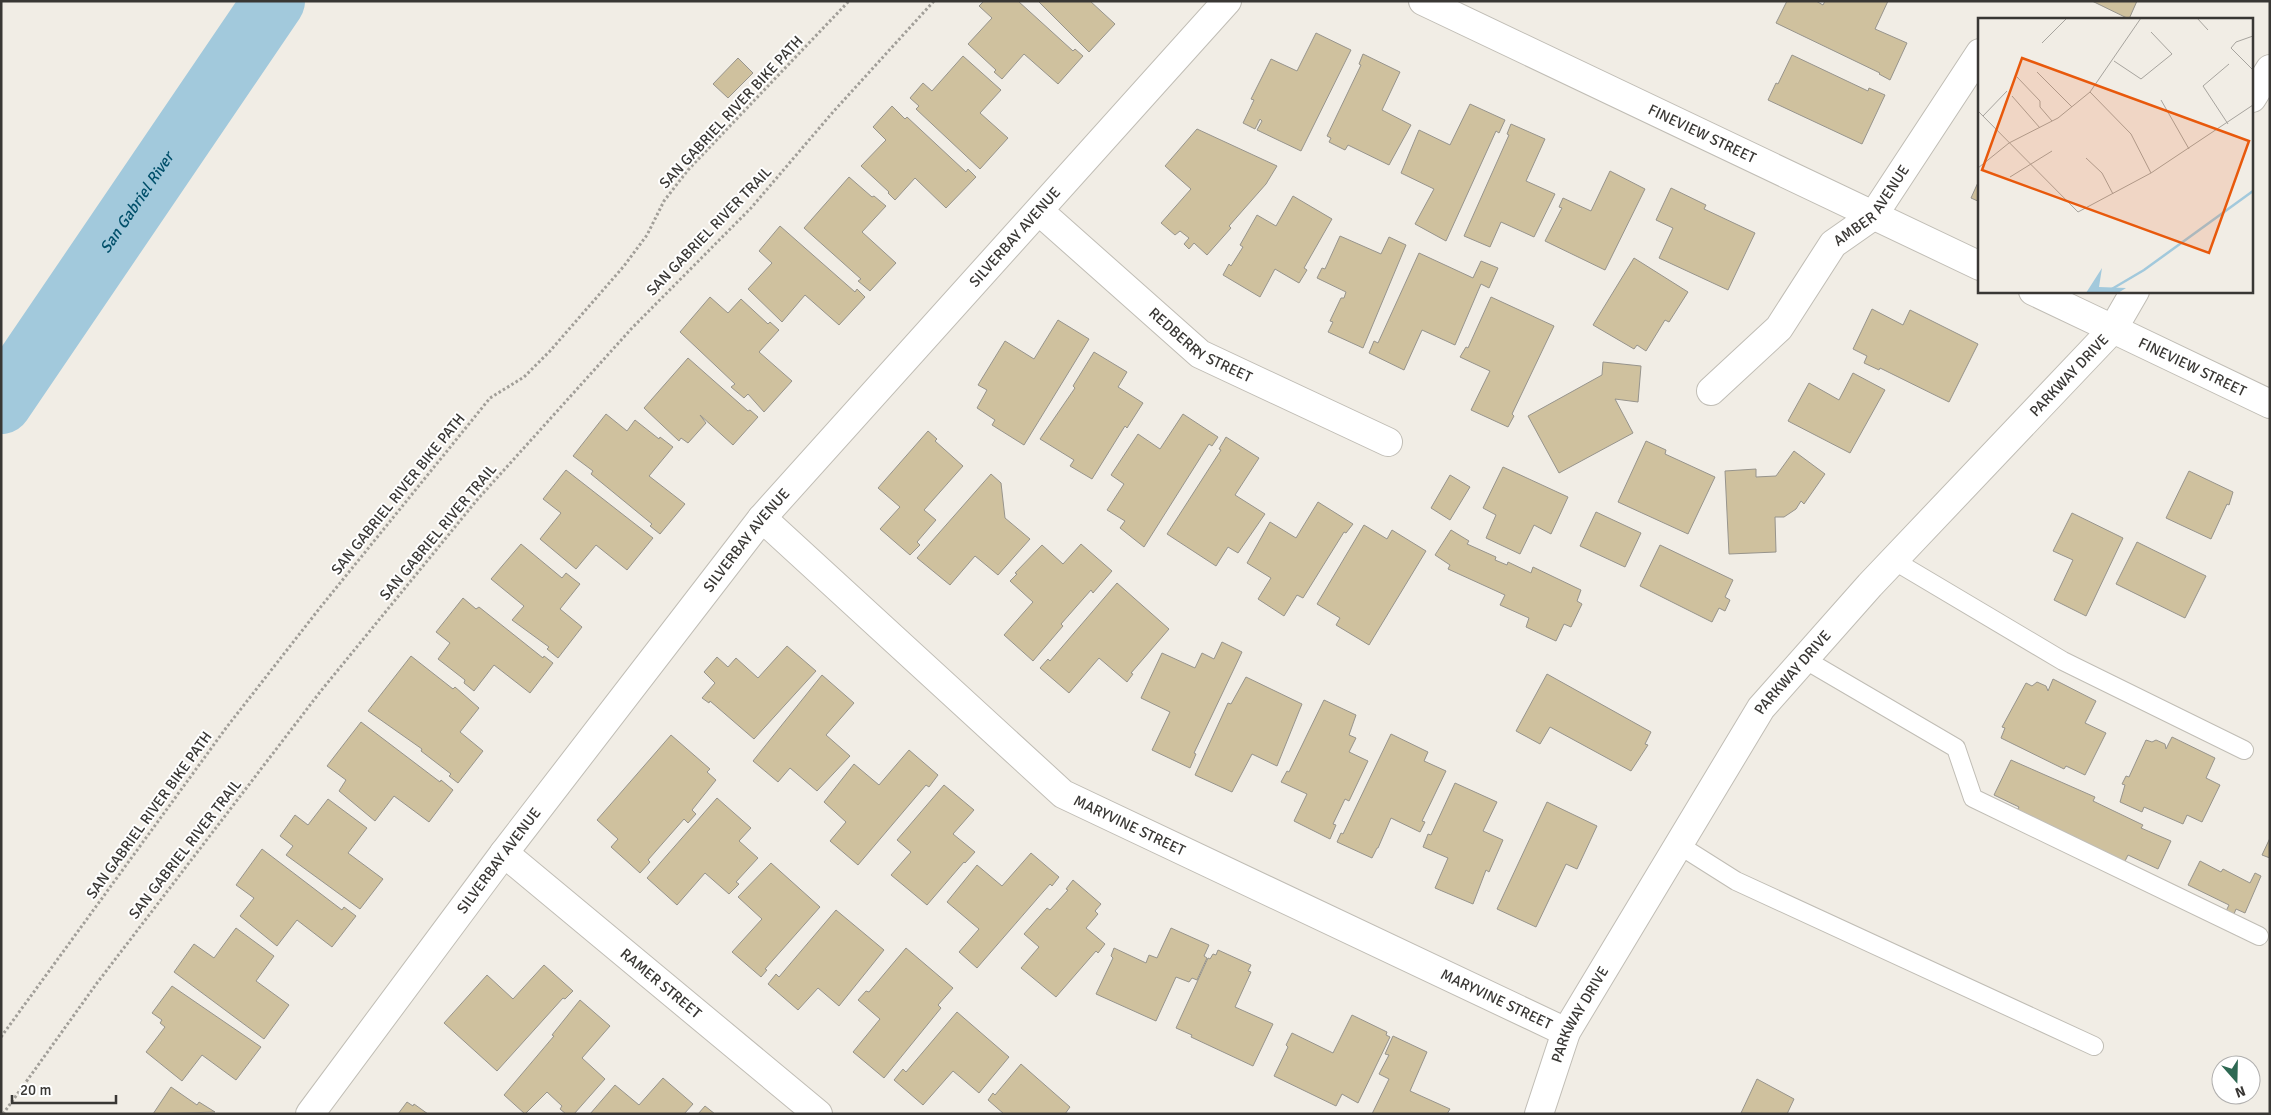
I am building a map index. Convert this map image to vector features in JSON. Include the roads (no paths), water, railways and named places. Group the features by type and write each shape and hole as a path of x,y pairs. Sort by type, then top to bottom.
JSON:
{"street":[{"name":"SILVERBAY AVENUE","path":"310,1114 504,853 762,518 1227,1"},
{"name":"FINEVIEW STREET","path":"1424,1 1978,265"},
{"name":"AMBER AVENUE","path":"1711,391 1779,328 1833,244 1873,216 1978,56"},
{"path":"2254,95 2270,69"},
{"name":"REDBERRY STREET","path":"1039,211 1200,354 1388,442"},
{"name":"FINEVIEW STREET","path":"2034,292 2270,404"},
{"name":"PARKWAY DRIVE","path":"1539,1114 1566,1032 1761,708 1893,560 2112,329 2134,292"},
{"name":"MARYVINE STREET","path":"762,518 1063,794 1566,1032"},
{"name":"RAMER STREET","path":"504,853 818,1114"}],"lane":[{"path":"1893,560 2063,661 2244,750"},
{"path":"1804,659 1956,748 1973,798 2260,936"},
{"path":"1679,845 1736,881 2094,1046"}],"waterway":[{"name":"San Gabriel River","path":"1,403 274,1"}]}
